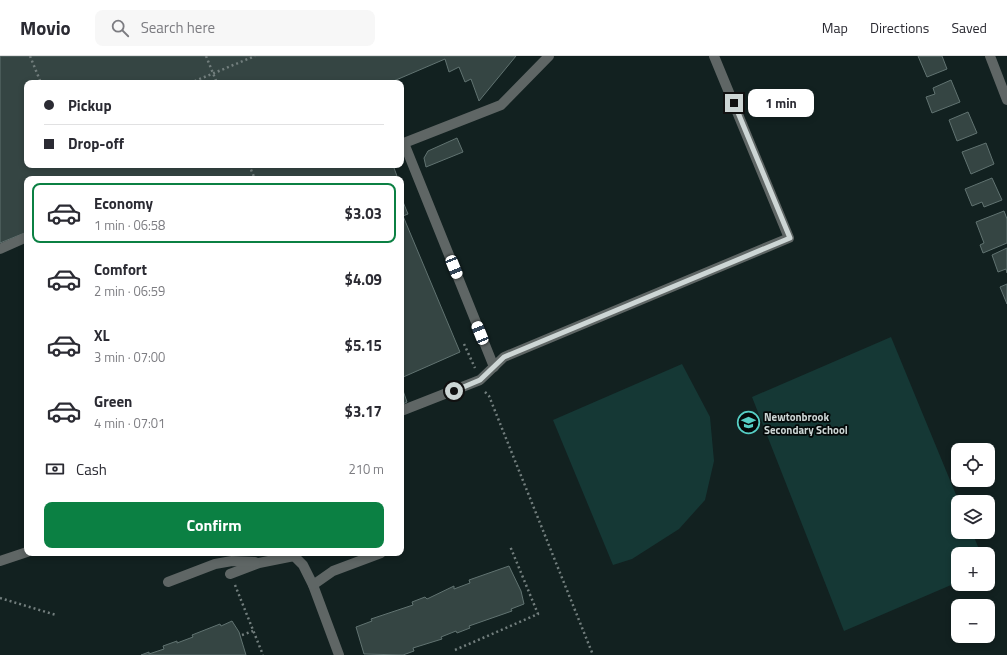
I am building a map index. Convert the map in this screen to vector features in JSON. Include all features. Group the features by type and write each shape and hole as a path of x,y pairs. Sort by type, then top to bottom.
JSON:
{"street":[{"path":"404,138 500,106 549,56"},
{"path":"404,410 480,380 504,357 790,238 714,56"},
{"path":"990,56 1007,100"},
{"path":"404,144 494,367"},
{"path":"0,249 24,238"},
{"path":"0,561 24,553"},
{"path":"230,574 259,563 294,556 303,565 313,585 338,655"},
{"path":"313,585 333,571 373,556"},
{"path":"168,582 215,564 232,561 259,563"}],"path":[{"path":"30,56 40,80"},
{"path":"206,56 216,80"},
{"path":"198,80 255,56"},
{"path":"484,392 489,396 593,655"},
{"path":"455,650 538,614 510,546"},
{"path":"230,574 262,655"},
{"path":"0,598 56,615"},
{"path":"242,635 253,631"}],"shaded area":[{"path":"891,337 951,483 951,487 953,487 956,495 951,495 951,539 975,539 978,547 951,547 951,585 844,631 752,397"},
{"path":"682,364 710,417 714,461 705,500 679,529 632,559 613,565 553,420"}],"building":[{"path":"0,56 516,56 479,101 471,79 465,82 459,67 449,72 445,59 396,80 24,80 24,168 394,168 397,176 24,176 24,233 0,243"},
{"path":"918,56 942,56 947,69 927,77"},
{"path":"951,80 960,102 932,113 926,97 935,94 933,88"},
{"path":"968,112 977,133 957,141 949,120"},
{"path":"457,138 463,152 426,167 424,158 428,151"},
{"path":"986,143 994,164 971,174 962,152"},
{"path":"992,178 1002,200 984,207 982,202 972,206 965,189"},
{"path":"404,204 408,214 404,216"},
{"path":"1004,211 1007,219 1007,243 983,253 980,245 984,243 976,222"},
{"path":"404,218 460,352 404,377"},
{"path":"1007,248 1007,273 1006,269 998,272 992,255"},
{"path":"1007,284 1007,304 1000,287"},
{"path":"404,394 407,402 404,404"},
{"path":"509,566 521,591 524,604 511,609 512,611 469,626 470,628 457,633 456,631 441,637 442,639 413,648 414,651 403,655 364,654 356,627 372,621 371,619 413,605 412,602 425,597 427,599 454,586 454,589 470,583 469,580"},
{"path":"232,621 239,632 246,655 141,655 164,649 163,646 177,641 177,643 193,637 192,635"}],"place":[{"name":"Newtonbrook Secondary School","path":"748,423"}],"route":[{"path":"454,391 480,380 504,357 790,238 734,103"}]}
